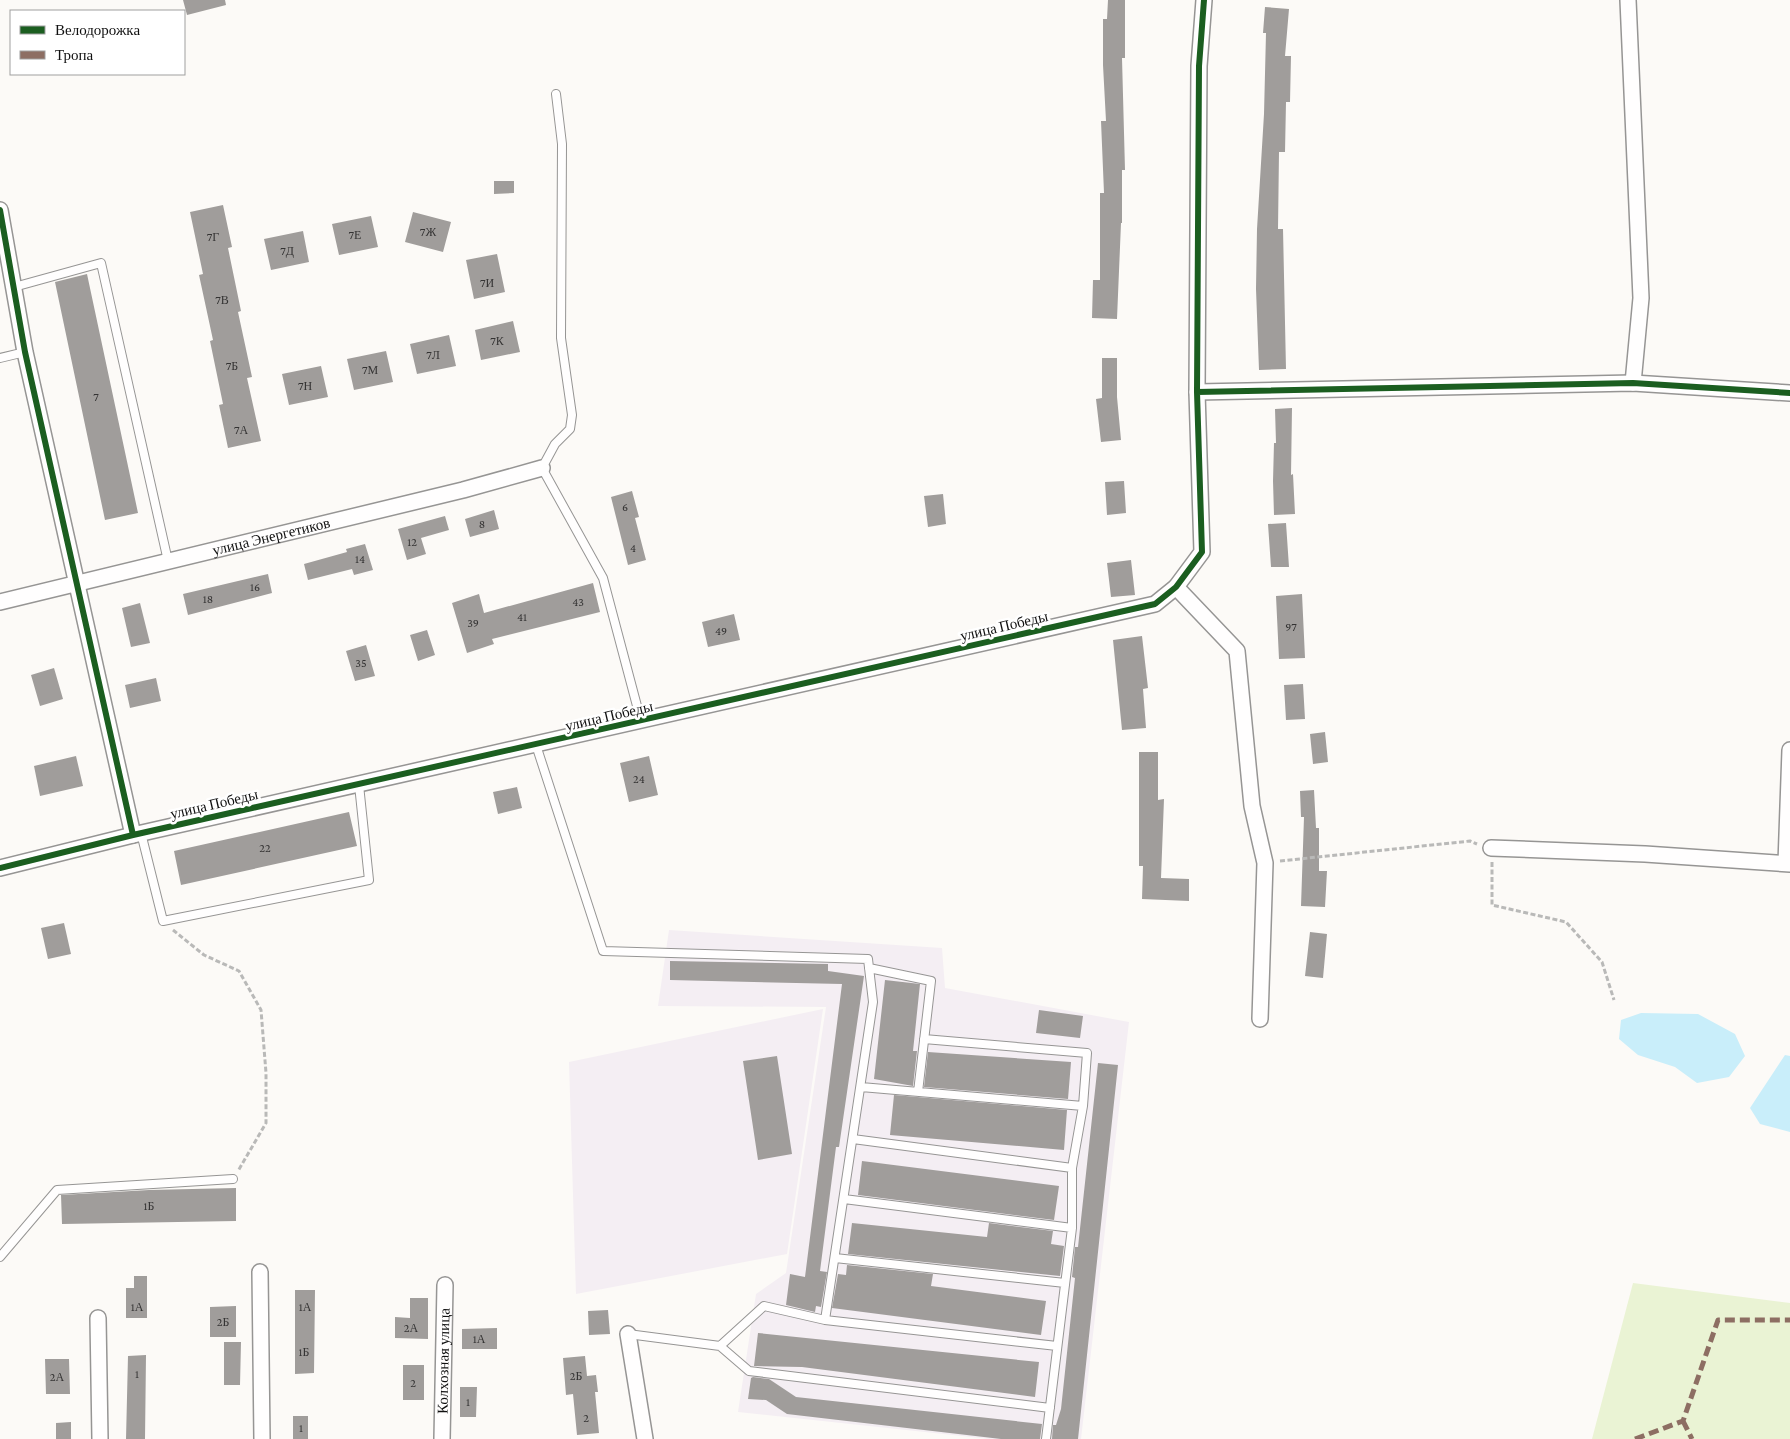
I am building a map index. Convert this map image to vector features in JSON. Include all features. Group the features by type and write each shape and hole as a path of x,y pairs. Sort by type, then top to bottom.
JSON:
{"street":[{"path":"1204,0 1199,66 1197,392 1633,383 1790,393"},
{"path":"1628,0 1641,298 1633,383"},
{"path":"0,210 25,352 77,583 137,834"},
{"name":"улица Победы","path":"0,868 137,834 1155,604 1176,586 1202,552 1197,392"},
{"name":"улица Энергетиков","path":"0,602 462,490 542,468"},
{"path":"1176,586 1237,651 1252,806 1265,863 1260,1019"},
{"path":"1492,848 1645,854 1788,864 1790,750"},
{"path":"260,1272 262,1439"},
{"name":"Колхозная улица","path":"442,1439 445,1285"},
{"path":"98,1318 100,1439"},
{"path":"628,1334 645,1439"}],"lane":[{"path":"556,94 562,144 561,338 572,416 570,429 556,444 542,468 603,578 641,721"},
{"path":"14,287 101,263 168,561"},
{"path":"0,358 25,352"},
{"path":"536,745 603,951 868,959 873,1002 825,1320"},
{"path":"137,834 163,921 368,880 359,785"},
{"path":"869,968 931,981 918,1092"},
{"path":"924,1039 1087,1052 1083,1106 1072,1168 1072,1228 1046,1439"},
{"path":"861,1086 1083,1106"},
{"path":"853,1139 1072,1168"},
{"path":"0,1257 57,1190 233,1179"},
{"path":"844,1200 1072,1228"},
{"path":"835,1258 1065,1283"},
{"path":"720,1346 764,1306 825,1320 1057,1346"},
{"path":"628,1334 720,1346 749,1371 1050,1408"}],"path":[{"path":"1265,863 1470,841 1492,848 1492,905 1566,922 1602,962 1614,1000"},
{"path":"163,921 204,955 239,971 261,1010 266,1073 266,1123 233,1179"}],"shaded area":[{"path":"669,930 942,948 945,988 1129,1022 1081,1439 990,1439 738,1412 756,1294 786,1273 826,1007 658,1006"},
{"path":"823,1009 787,1254 576,1294 569,1062"}],"green space":[{"path":"1633,1283 1790,1303 1790,1439 1592,1439"}],"water":[{"path":"1641,1013 1698,1014 1735,1034 1745,1056 1729,1077 1697,1083 1675,1067 1638,1055 1619,1039 1621,1020"},
{"path":"1785,1055 1790,1056 1790,1132 1760,1124 1750,1108"}],"building":[{"path":"183,0 225,0 226,5 187,15"},
{"path":"1108,0 1125,0 1125,58 1122,58 1125,170 1122,170 1122,223 1117,319 1092,318 1093,280 1100,280 1100,193 1104,193 1101,121 1106,121 1103,19 1107,19"},
{"path":"1265,7 1289,9 1285,56 1291,56 1290,102 1286,102 1285,152 1279,152 1278,229 1283,229 1286,369 1259,370 1256,289 1257,229 1264,114 1266,33 1263,33"},
{"path":"494,181 514,181 514,193 494,194"},
{"path":"223,205 232,247 228,248 241,311 238,312 252,377 247,378 261,441 228,448 219,405 223,404 210,341 213,340 199,275 203,274 190,212"},
{"path":"413,212 451,222 443,252 405,242"},
{"path":"371,216 378,247 339,255 332,224"},
{"path":"303,231 309,262 271,270 264,239"},
{"path":"497,254 505,292 474,299 466,260"},
{"path":"87,274 138,513 105,520 55,282"},
{"path":"513,321 520,352 481,360 475,330"},
{"path":"449,335 456,366 417,374 410,344"},
{"path":"386,351 393,382 354,390 347,359"},
{"path":"1102,358 1117,358 1117,397 1121,440 1101,442 1096,399 1102,398"},
{"path":"321,366 328,397 289,405 282,374"},
{"path":"1292,408 1291,475 1293,474 1295,514 1274,515 1275,409"},
{"path":"1124,481 1126,513 1107,515 1105,482"},
{"path":"632,491 639,517 635,518 646,560 628,565 611,497"},
{"path":"943,494 946,524 928,527 924,496"},
{"path":"494,510 499,529 470,537 465,519"},
{"path":"445,516 449,530 421,538 426,554 407,560 398,529"},
{"path":"1286,523 1289,567 1271,567 1268,524"},
{"path":"365,544 373,570 354,575 352,569 308,580 304,564 347,552 346,549"},
{"path":"1131,560 1135,595 1111,597 1107,563"},
{"path":"268,574 272,593 188,615 183,594"},
{"path":"593,583 600,612 492,639 494,644 467,653 452,603 479,594 484,613"},
{"path":"1302,594 1305,658 1279,659 1276,596"},
{"path":"140,603 150,643 131,647 122,608"},
{"path":"734,614 740,640 708,647 702,622"},
{"path":"427,630 435,655 418,661 410,635"},
{"path":"1142,636 1148,688 1143,689 1146,728 1122,730 1113,640"},
{"path":"366,645 375,676 355,681 346,651"},
{"path":"54,668 63,699 40,706 31,675"},
{"path":"156,678 161,701 130,708 125,685"},
{"path":"1303,684 1305,719 1286,720 1284,685"},
{"path":"1325,732 1328,762 1313,764 1310,734"},
{"path":"1139,752 1158,752 1158,800 1164,799 1161,878 1189,879 1189,901 1142,899 1143,866 1139,866"},
{"path":"76,756 83,786 40,796 34,766"},
{"path":"649,756 658,795 629,802 620,763"},
{"path":"517,787 522,808 498,814 493,792"},
{"path":"1314,790 1316,828 1319,828 1319,871 1327,871 1325,907 1301,906 1304,817 1301,817 1300,791"},
{"path":"349,812 357,846 181,885 174,851"},
{"path":"64,923 71,954 48,959 41,928"},
{"path":"1310,932 1327,934 1323,978 1305,976"},
{"path":"670,961 828,964 828,971 864,976 839,1147 836,1147 820,1271 827,1272 821,1307 816,1306 815,1312 786,1305 790,1274 805,1277 842,984 670,980"},
{"path":"885,980 920,984 913,1051 917,1051 913,1086 874,1079"},
{"path":"1039,1010 1083,1016 1080,1038 1036,1033"},
{"path":"928,1052 1071,1062 1068,1099 924,1087"},
{"path":"777,1056 792,1154 758,1160 743,1061"},
{"path":"1098,1063 1118,1065 1078,1439 1052,1439 1053,1425 1056,1425 1061,1409 1075,1278 1072,1277 1075,1247 1078,1247"},
{"path":"894,1095 1067,1110 1064,1150 890,1135"},
{"path":"862,1161 1059,1186 1054,1220 858,1195"},
{"path":"236,1188 236,1221 62,1224 61,1195"},
{"path":"852,1223 987,1237 989,1223 1053,1231 1051,1244 1064,1246 1060,1276 848,1254"},
{"path":"847,1265 933,1274 931,1286 1046,1301 1041,1335 832,1308 838,1274 846,1275"},
{"path":"134,1276 147,1276 147,1318 126,1318 126,1288 134,1288"},
{"path":"295,1290 315,1290 314,1373 295,1374"},
{"path":"410,1298 428,1298 428,1339 395,1338 395,1317 410,1318"},
{"path":"236,1306 236,1337 210,1337 210,1307"},
{"path":"608,1310 610,1334 589,1335 588,1311"},
{"path":"497,1328 497,1349 462,1349 462,1329"},
{"path":"758,1333 1039,1362 1035,1397 802,1367 754,1366"},
{"path":"224,1342 241,1342 240,1385 224,1385"},
{"path":"146,1355 145,1439 126,1439 128,1356"},
{"path":"585,1356 587,1376 596,1375 598,1392 595,1392 599,1433 577,1435 573,1394 566,1395 563,1358"},
{"path":"45,1359 69,1359 70,1394 46,1394"},
{"path":"403,1365 424,1365 424,1400 403,1400"},
{"path":"751,1378 769,1379 796,1397 1042,1424 1040,1439 1001,1439 787,1414 766,1400 748,1399"},
{"path":"460,1387 477,1387 476,1417 460,1417"},
{"path":"293,1416 308,1416 308,1439 293,1439"},
{"path":"71,1422 71,1439 56,1439 56,1423"}],"marked path":[{"path":"1635,1439 1683,1421 1718,1320 1790,1320"},
{"path":"1683,1421 1692,1439"}],"cycle path":[{"path":"0,868 133,835 1155,604 1176,587 1202,552 1197,392 1199,66 1204,0"},
{"path":"0,210 25,352 133,835"},
{"path":"1197,392 1633,383 1790,393"}]}
